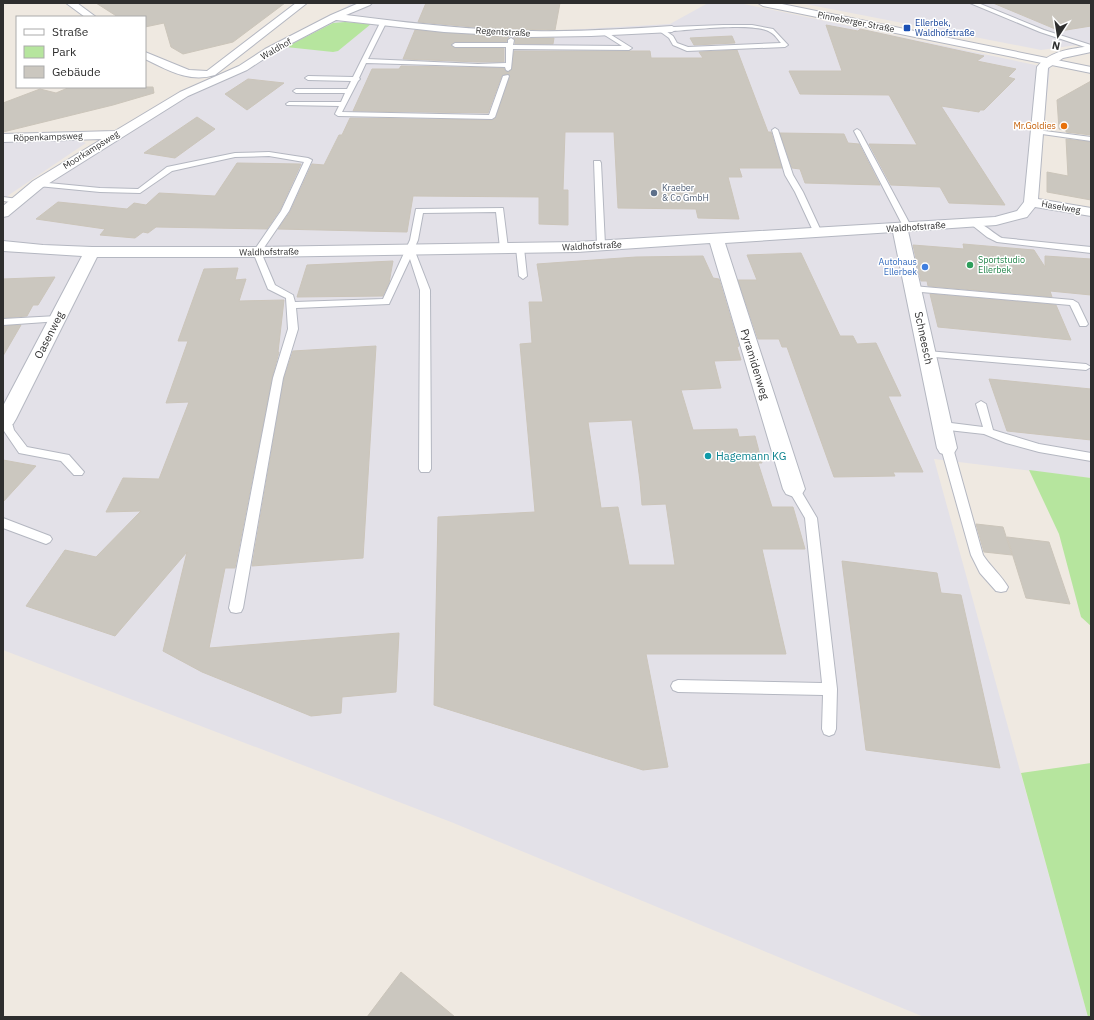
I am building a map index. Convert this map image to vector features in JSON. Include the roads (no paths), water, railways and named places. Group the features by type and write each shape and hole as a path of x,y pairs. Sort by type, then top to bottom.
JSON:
{"street":[{"path":"71,3 90,16"},
{"path":"146,55 194,76 204,76 211,73 302,3"},
{"name":"Waldhof","path":"184,94 243,68 270,51 334,17 367,3"},
{"name":"Pinneberger Straße","path":"763,3 1091,70"},
{"name":"Regentstraße","path":"334,17 383,23 511,33 605,33 672,29"},
{"path":"1031,202 1043,68 1049,61 1063,54 1091,48"},
{"name":"Moorkampsweg","path":"3,213 38,184 184,94"},
{"name":"Röpenkampsweg","path":"3,138 116,135"},
{"name":"Waldhofstraße","path":"3,246 43,250 92,252 257,252 520,248 601,245 904,228 996,221 1022,214 1031,202"},
{"name":"Haselweg","path":"1031,202 1091,212"},
{"name":"Schneesch","path":"904,228 913,289 947,448"},
{"name":"Pyramidenweg","path":"716,239 794,489"},
{"name":"Oasenweg","path":"5,419 92,252"}],"lane":[{"path":"973,3 1042,31 1091,48"},
{"path":"383,23 357,79 338,114 492,117 506,76"},
{"path":"661,30 671,37 675,44 687,49 785,46 772,30 763,28 742,27 672,29"},
{"path":"365,61 508,67 511,33"},
{"path":"455,45 629,48 605,33"},
{"path":"308,78 357,79"},
{"path":"296,91 350,91"},
{"path":"289,104 343,104"},
{"path":"775,130 789,176 799,192 818,233"},
{"path":"857,132 904,228"},
{"path":"1037,132 1091,139"},
{"path":"38,184 100,190 140,191 170,169 235,155 269,154 308,160 297,186 275,227 262,243 257,252 272,287 290,297 293,329 278,378 236,608"},
{"path":"597,163 601,245"},
{"path":"3,199 18,201"},
{"path":"291,305 386,302 414,240 419,211 500,210 504,248"},
{"path":"975,223 990,235 1000,240 1091,250"},
{"path":"520,248 523,276"},
{"path":"410,249 425,290 425,469"},
{"path":"913,289 1073,303 1083,324"},
{"path":"3,322 57,319"},
{"path":"927,354 1086,368"},
{"path":"981,404 988,427 986,431"},
{"path":"5,419 9,431 23,450 65,458 78,472"},
{"path":"943,426 986,431 1010,440 1039,448 1091,457"},
{"path":"947,448 977,555 985,568 1001,587"},
{"path":"794,489 812,518 830,689 829,729"},
{"path":"3,523 46,539"},
{"path":"678,686 830,689"}],"place":[{"name":"Ellerbek, Waldhofstraße","path":"907,28"},
{"name":"Mr.Goldies","path":"1064,126"},
{"name":"Kraeber & Co GmbH","path":"654,193"},
{"name":"Sportstudio Ellerbek","path":"970,265"},
{"name":"Autohaus Ellerbek","path":"925,267"},
{"name":"Hagemann KG","path":"708,456"}]}
